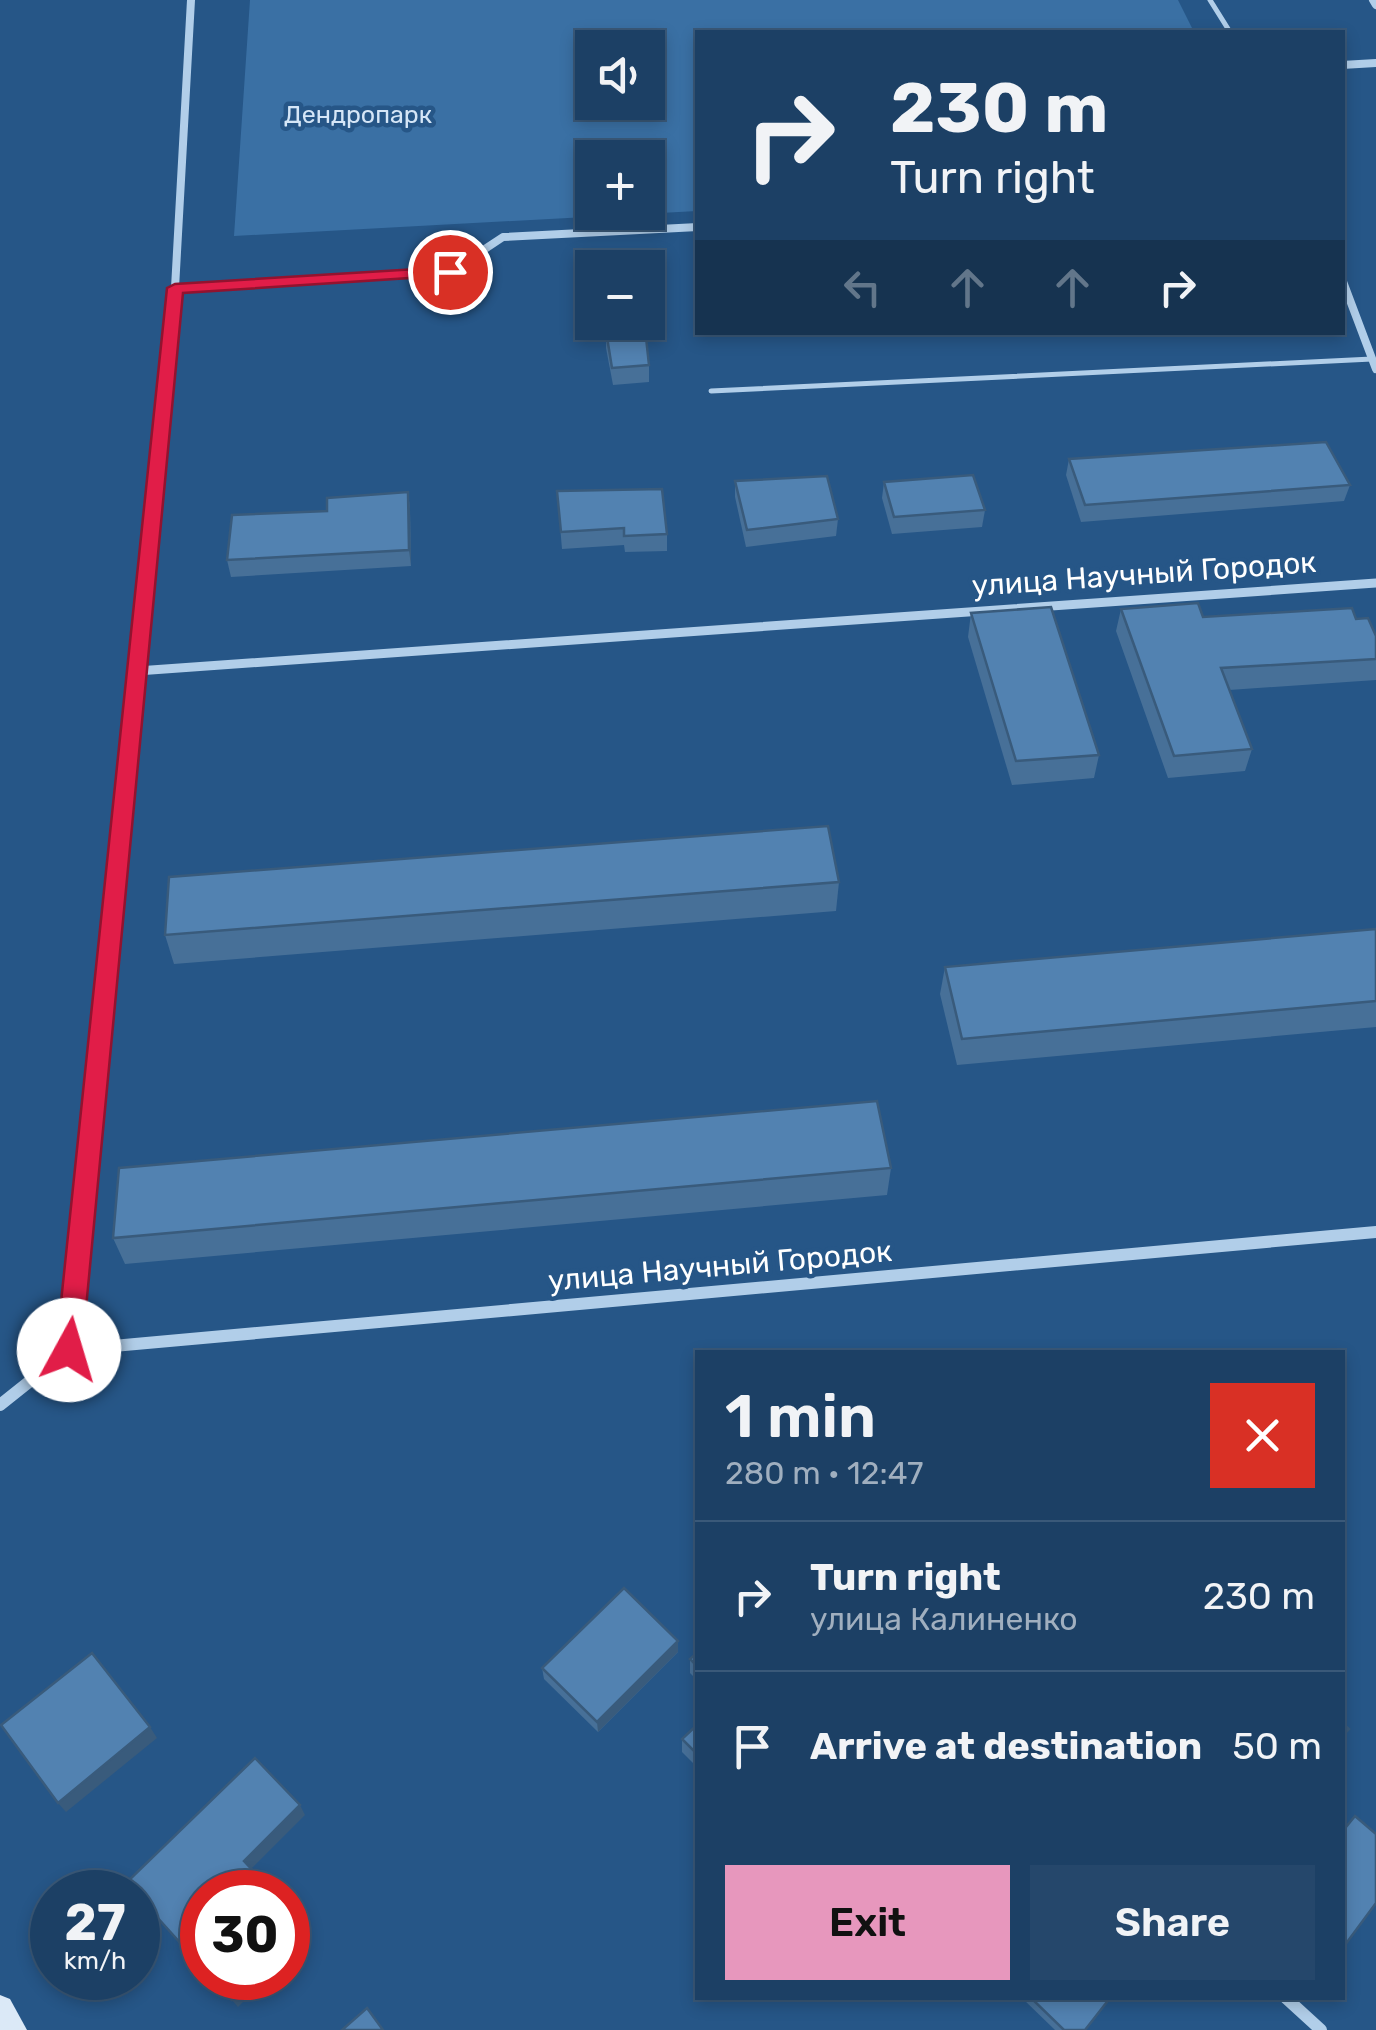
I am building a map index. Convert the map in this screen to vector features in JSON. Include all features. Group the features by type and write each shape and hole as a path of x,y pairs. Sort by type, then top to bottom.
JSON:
{"street":[{"path":"0,1406 69,1350 175,288 191,0"},
{"path":"1345,65 1376,62"},
{"path":"175,288 450,272 503,237 695,228"},
{"path":"1345,287 1376,369"},
{"name":"улица Научный Городок","path":"137,670 1376,583"},
{"name":"улица Научный Городок","path":"69,1350 1376,1232"},
{"path":"1288,2000 1322,2030"},
{"path":"0,2009 14,2030"}],"lane":[{"path":"1210,0 1229,30"},
{"path":"710,391 1372,359"}],"green space":[{"name":"Дендропарк","path":"250,0 1178,0 1193,30 695,30 695,211 665,213 665,140 575,140 575,218 234,236"}],"building":[{"path":"607,340 646,340 649,365 612,368"},
{"path":"1326,442 1350,485 1085,505 1069,459"},
{"path":"973,475 985,510 894,517 884,482"},
{"path":"827,476 838,519 747,530 735,481"},
{"path":"662,489 667,534 624,536 624,528 561,532 557,491"},
{"path":"408,492 409,550 227,560 232,515 327,511 327,498"},
{"path":"1198,603 1203,617 1352,608 1356,619 1368,618 1376,636 1376,659 1221,668 1252,749 1174,756 1121,609"},
{"path":"1051,607 1099,755 1016,761 971,613"},
{"path":"828,826 839,882 165,935 169,877"},
{"path":"1376,929 1376,1001 962,1039 945,967"},
{"path":"877,1101 891,1168 113,1238 119,1168"},
{"path":"624,1588 678,1641 597,1722 542,1668"},
{"path":"92,1653 150,1727 58,1803 1,1725"},
{"path":"695,1727 695,1752 682,1739"},
{"path":"255,1758 300,1805 244,1861 252,1870 180,1870 180,1943 160,1920 160,1870 139,1870"},
{"path":"1355,1816 1376,1834 1376,1903 1345,1945 1345,1828"},
{"path":"1033,2000 1108,2000 1085,2030 1064,2030"},
{"path":"367,2008 383,2030 342,2030"}],"route":[{"path":"69,1350 175,288 450,272"}]}
